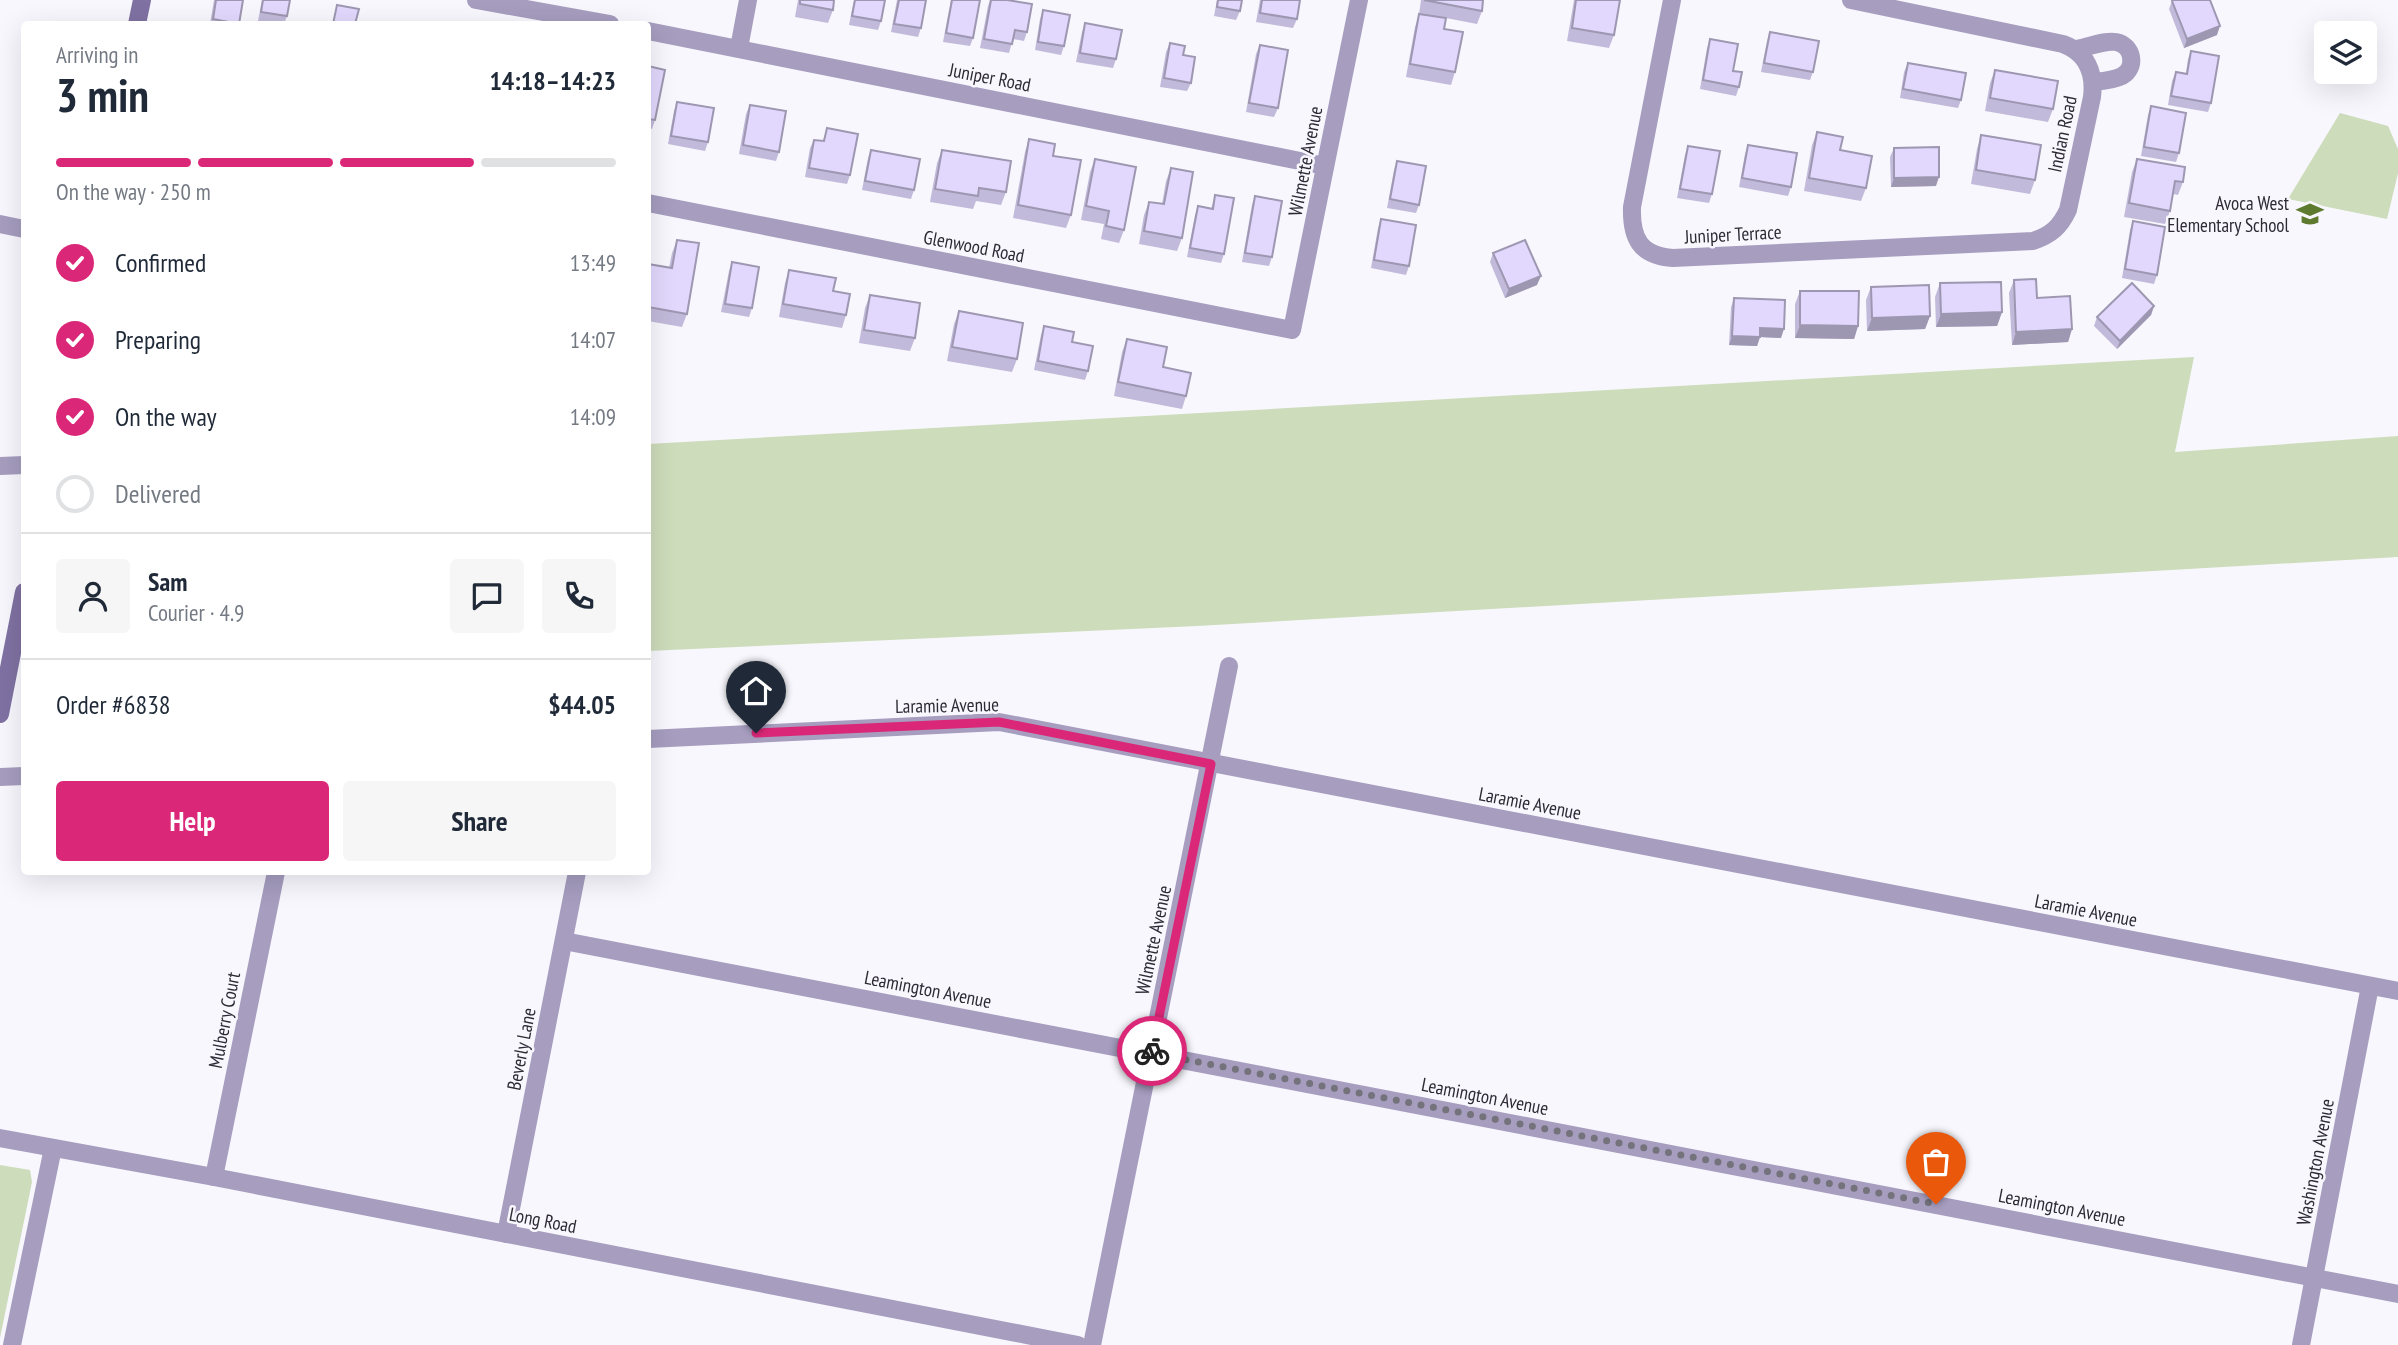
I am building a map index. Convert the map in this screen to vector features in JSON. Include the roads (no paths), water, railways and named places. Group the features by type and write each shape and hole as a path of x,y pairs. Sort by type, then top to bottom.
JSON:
{"main road":[{"path":"138,21 142,0"},
{"path":"0,714 21,607"}],"street":[{"path":"476,0 593,21"},
{"path":"739,48 748,0"},
{"name":"Wilmette Avenue","path":"1292,330 1359,0"},
{"name":"Juniper Terrace","path":"1672,0 1632,206 1631,223 1634,235 1640,245 1649,252 1673,258 2033,241 2053,232 2068,210"},
{"path":"1852,0 2077,49 2113,41 2123,44 2132,56 2130,69 2125,74 2094,82"},
{"name":"Juniper Road","path":"651,32 1325,166"},
{"name":"Indian Road","path":"2068,210 2094,82 2090,69 2077,49"},
{"name":"Glenwood Road","path":"651,204 1292,330"},
{"path":"0,224 21,228"},
{"path":"0,466 21,465"},
{"name":"Wilmette Avenue","path":"1092,1345 1229,666"},
{"name":"Laramie Avenue","path":"651,739 999,722 2398,991"},
{"path":"0,777 21,776"},
{"name":"Mulberry Court","path":"214,1177 275,875"},
{"name":"Beverly Lane","path":"506,1234 576,875"},
{"name":"Leamington Avenue","path":"564,941 2398,1294"},
{"name":"Washington Avenue","path":"2301,1345 2370,986"},
{"name":"Long Road","path":"0,1138 1078,1345"},
{"path":"12,1345 52,1148"}],"place":[{"name":"Avoca West Elementary School","path":"2310,214"}]}
